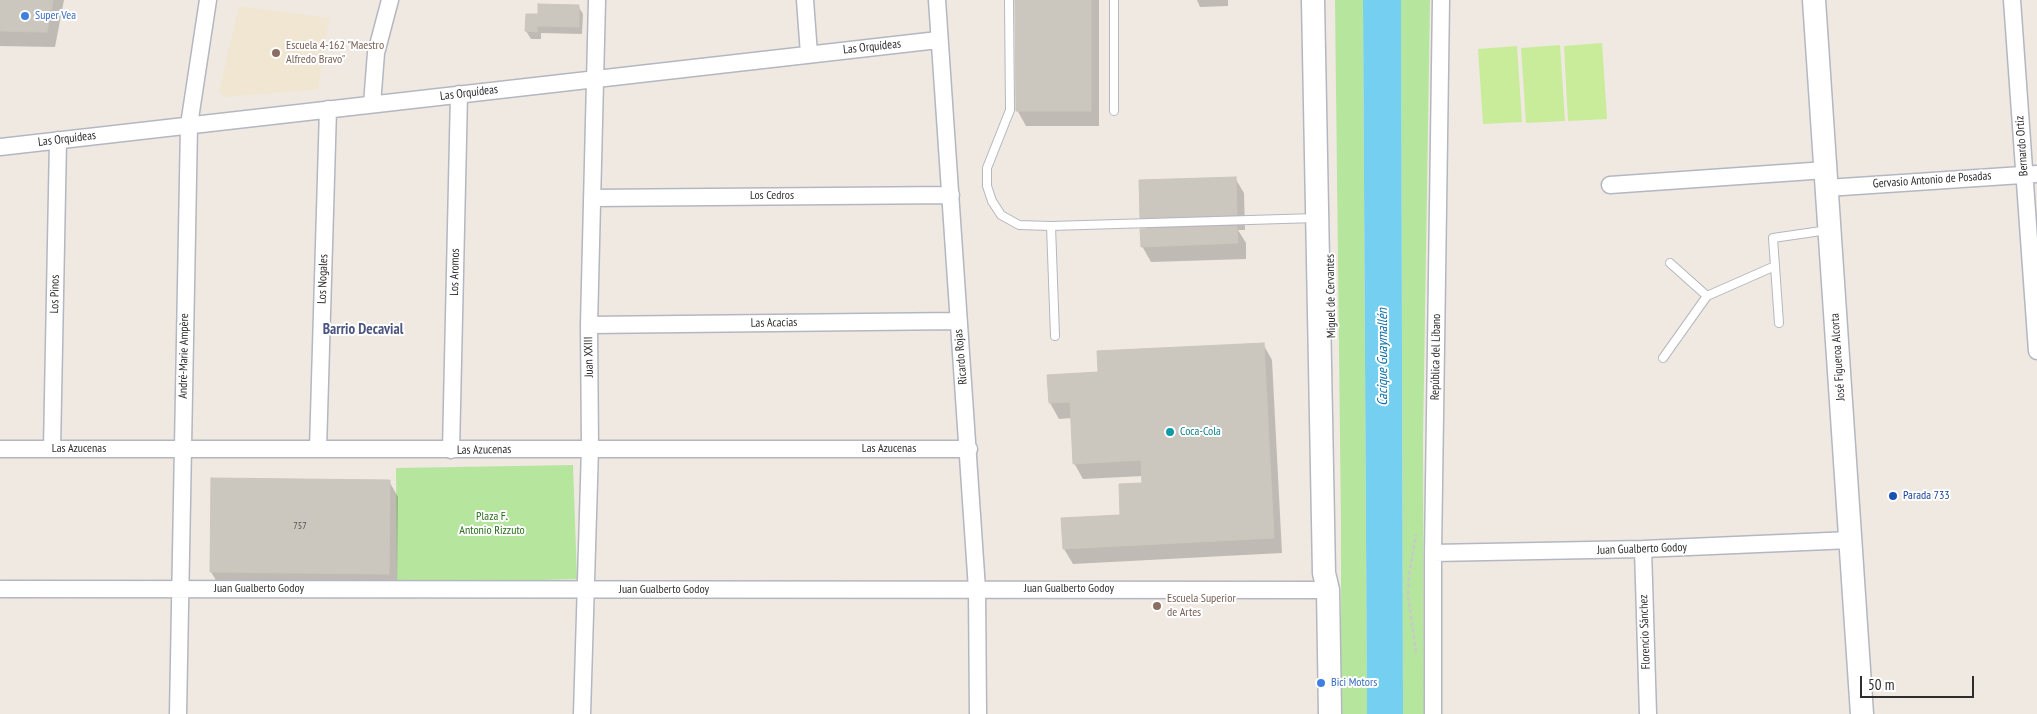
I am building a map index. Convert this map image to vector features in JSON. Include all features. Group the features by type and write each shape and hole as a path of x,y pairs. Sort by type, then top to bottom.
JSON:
{"main road":[{"name":"Miguel de Cervantes","path":"1313,0 1324,573 1328,590 1330,714"},
{"name":"Miguel de Cervantes","path":"1326,0 1334,573 1328,590"},
{"name":"José Figueroa Alcorta","path":"1814,0 1862,714"}],"street":[{"name":"André-Marie Ampère","path":"178,714 188,125 208,0"},
{"path":"372,104 376,53 390,0"},
{"name":"Juan XXIII","path":"582,714 590,448 589,325 597,0"},
{"path":"805,0 809,54"},
{"name":"Ricardo Rojas","path":"936,0 951,195 958,321 969,449 977,589 978,714"},
{"name":"República del Líbano","path":"1433,714 1433,553 1440,0"},
{"name":"Bernardo Ortiz","path":"2012,0 2031,174 2037,351"},
{"name":"Las Orquídeas","path":"0,147 938,40"},
{"name":"Los Aromos","path":"451,450 459,94"},
{"name":"Los Nogales","path":"318,449 328,109"},
{"name":"Los Pinos","path":"52,449 58,140"},
{"name":"Gervasio Antonio de Posadas","path":"1610,185 2031,174"},
{"name":"Los Cedros","path":"592,198 951,195"},
{"name":"Las Acacias","path":"589,325 958,321"},
{"name":"Las Azucenas","path":"0,449 969,449"},
{"name":"Juan Gualberto Godoy","path":"1433,553 1642,549 1851,540"},
{"name":"Florencio Sánchez","path":"1642,549 1648,714"},
{"name":"Juan Gualberto Godoy","path":"0,589 586,591 1328,590"}],"lane":[{"path":"1010,0 1010,110 987,168 987,186 992,201 1001,215 1018,225 1051,226 1318,218"},
{"path":"1114,0 1114,111"},
{"path":"1051,226 1055,336"},
{"path":"1779,323 1773,238 1830,230"},
{"path":"1670,262 1707,296"},
{"path":"1662,358 1707,296 1775,266"}],"shaded area":[{"name":"Escuela 4-162 \"Maestro Alfredo Bravo\"","path":"239,6 329,18 318,89 225,97 219,92"}],"green space":[{"path":"1335,0 1363,0 1367,714 1341,714 1341,525"},
{"path":"1401,0 1430,0 1423,441 1424,714 1403,714"},
{"path":"1602,43 1607,119 1568,121 1564,46"},
{"path":"1560,45 1565,121 1526,123 1521,48"},
{"path":"1517,46 1522,122 1483,124 1478,49"},
{"name":"Plaza F. Antonio Rizzuto","path":"573,465 577,579 397,584 396,468"}],"water":[{"name":"Cacique Guaymallén","path":"1363,0 1401,0 1403,714 1367,714"}],"building":[{"name":"Super Vea","path":"0,0 53,0 47,32 0,31"},
{"path":"1015,0 1091,0 1091,111 1016,111"},
{"path":"538,4 579,5 579,27 537,26 537,32 525,31 526,14 538,14"},
{"path":"1236,177 1237,215 1140,218 1139,180"},
{"path":"1237,226 1238,243 1141,247 1140,229"},
{"name":"Coca-Cola","path":"1264,343 1274,538 1063,549 1061,518 1120,515 1119,484 1142,483 1141,460 1073,464 1070,402 1049,403 1047,375 1098,372 1097,351"},
{"path":"211,478 390,480 389,574 210,572"}],"place":[{"name":"Super Vea","path":"25,16"},
{"name":"Escuela 4-162 \"Maestro Alfredo Bravo\"","path":"276,53"},
{"name":"Coca-Cola","path":"1170,432"},
{"name":"Parada 733","path":"1893,496"},
{"name":"Escuela Superior de Artes","path":"1157,606"},
{"name":"Bici Motors","path":"1321,683"}],"district":[{"name":"Barrio Decavial","path":"363,330"}]}
